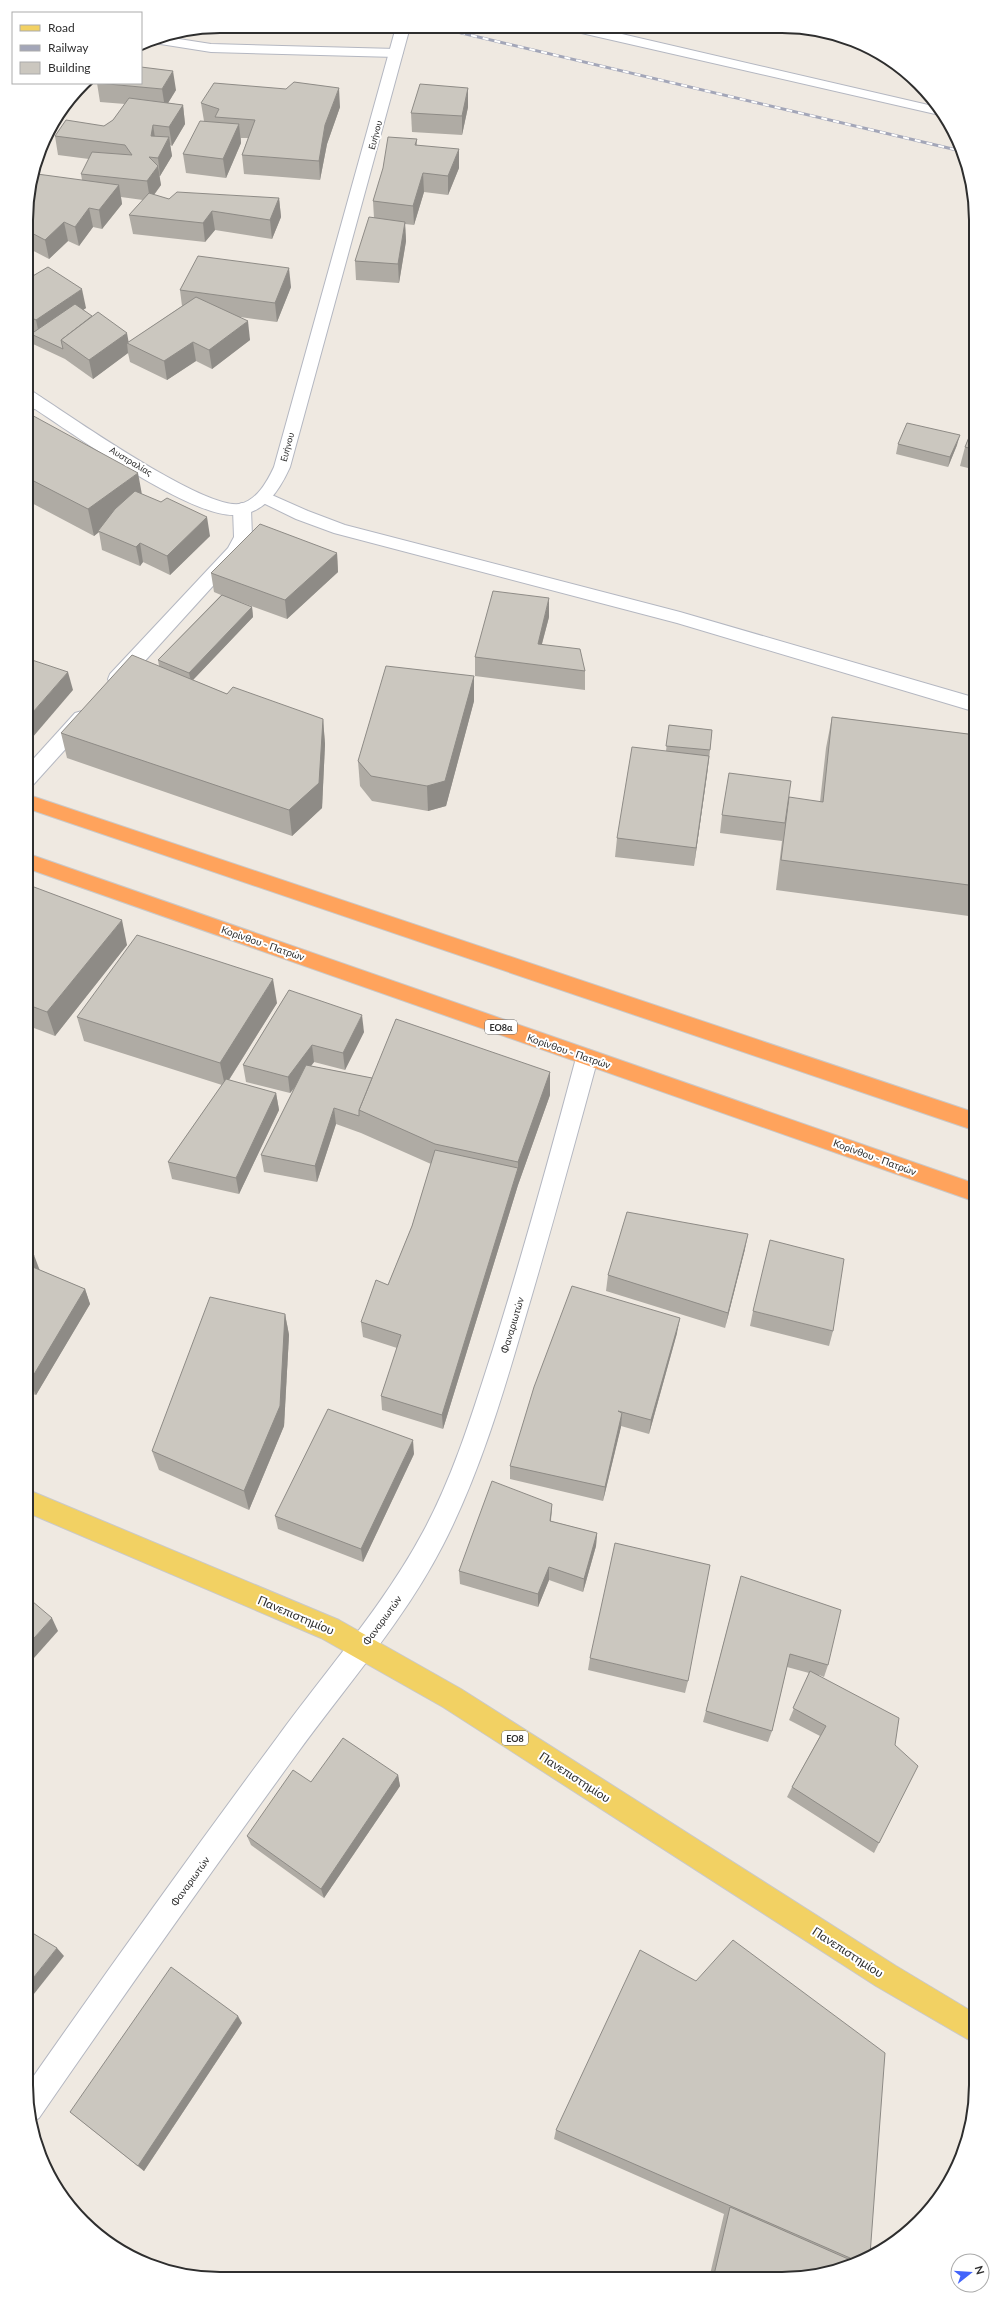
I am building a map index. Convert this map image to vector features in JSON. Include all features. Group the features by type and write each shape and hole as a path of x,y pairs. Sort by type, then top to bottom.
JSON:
{"highway":[{"path":"33,803 969,1120"},
{"name":"Κορίνθου - Πατρών","path":"33,862 586,1058 969,1191"}],"main road":[{"name":"Πανεπιστημίου","path":"33,1503 330,1629 364,1646 459,1702 886,1976 969,2026"}],"street":[{"name":"Ευήνου","path":"266,497 282,467 401,33"},
{"path":"599,33 933,110"},
{"path":"166,41 211,48 396,53"},
{"name":"Αυστραλίας","path":"33,403 188,495 218,508 242,508"},
{"path":"33,772 235,551 242,537 242,508 266,497 311,520 340,529 680,618 969,703"},
{"name":"Φαναριωτών","path":"34,2101 93,2015 297,1732 397,1601 419,1564 447,1509 470,1451 532,1261 586,1058"}],"building":[{"path":"142,67 173,71 162,89 108,84 142,84"},
{"path":"294,82 339,88 325,125 319,161 242,155 255,120 215,117 219,109 201,103 214,83 286,89"},
{"path":"420,84 468,88 462,116 411,113"},
{"path":"129,98 183,105 169,127 153,125 151,136 169,137 158,158 149,157 158,166 147,181 81,174 92,152 132,155 125,145 55,136 66,120 104,126 113,120"},
{"path":"200,121 239,124 223,159 183,154"},
{"path":"388,137 417,139 415,145 459,149 448,176 423,173 413,206 373,201 383,168"},
{"path":"39,174 119,185 99,210 89,208 75,227 64,222 45,240 33,234 33,208"},
{"path":"177,192 279,198 270,220 212,211 203,223 129,215 149,193 169,199"},
{"path":"369,217 405,222 398,264 355,261"},
{"path":"198,256 289,268 275,303 180,290"},
{"path":"48,267 82,289 36,320 33,318 33,276"},
{"path":"196,297 248,321 209,350 193,342 164,361 127,343"},
{"path":"75,304 92,316 61,340 63,349 33,335 33,333"},
{"path":"98,312 127,333 89,360 61,340"},
{"path":"33,416 138,473 88,509 33,481"},
{"path":"907,423 960,435 950,457 898,444"},
{"path":"969,437 969,448 965,447"},
{"path":"135,491 161,502 167,498 207,517 167,556 140,543 136,547 98,531 115,509"},
{"path":"260,524 337,553 285,600 211,573"},
{"path":"493,591 549,598 538,644 580,649 585,671 475,657"},
{"path":"222,595 252,607 189,673 158,660"},
{"path":"132,655 227,694 233,687 323,719 319,783 289,810 61,733"},
{"path":"33,660 68,672 33,712"},
{"path":"386,666 474,676 445,781 427,786 371,776 358,761"},
{"path":"832,717 969,734 969,885 781,860 789,797 823,802"},
{"path":"669,725 712,730 710,750 666,746"},
{"path":"632,747 709,756 696,848 617,838"},
{"path":"729,773 791,781 785,823 722,815"},
{"path":"33,887 122,920 47,1012 33,1007"},
{"path":"137,935 273,979 220,1063 77,1017"},
{"path":"289,990 362,1015 343,1053 312,1045 288,1077 243,1065"},
{"path":"396,1019 550,1072 518,1162 435,1144 359,1110"},
{"path":"306,1065 372,1078 359,1110 359,1116 334,1108 315,1166 261,1155"},
{"path":"226,1079 276,1093 236,1178 168,1162"},
{"path":"435,1150 518,1168 442,1415 381,1396 401,1335 361,1322 376,1280 388,1285 412,1226"},
{"path":"627,1212 748,1234 728,1313 608,1275"},
{"path":"770,1240 844,1259 833,1331 753,1311"},
{"path":"33,1267 85,1289 33,1376"},
{"path":"572,1286 680,1318 651,1420 618,1411 622,1413 605,1487 510,1466 534,1387"},
{"path":"210,1297 285,1314 280,1406 244,1491 152,1451"},
{"path":"328,1409 413,1440 361,1549 275,1516"},
{"path":"492,1481 552,1504 550,1521 597,1533 584,1579 549,1567 538,1594 459,1571"},
{"path":"615,1543 710,1565 688,1681 590,1658"},
{"path":"741,1576 841,1610 828,1665 790,1654 772,1731 706,1711"},
{"path":"33,1602 52,1618 33,1639"},
{"path":"810,1671 899,1718 895,1745 918,1766 879,1843 792,1787 826,1726 793,1708"},
{"path":"343,1738 398,1775 321,1889 247,1836 293,1770 311,1782"},
{"path":"33,1933 57,1948 33,1978"},
{"path":"733,1940 885,2053 870,2250 851,2259 556,2130 640,1950 696,1981"},
{"path":"171,1967 238,2016 138,2166 70,2112"},
{"path":"730,2207 849,2259 830,2266 794,2272 715,2272"}],"railway":[{"path":"461,33 955,150"}]}
